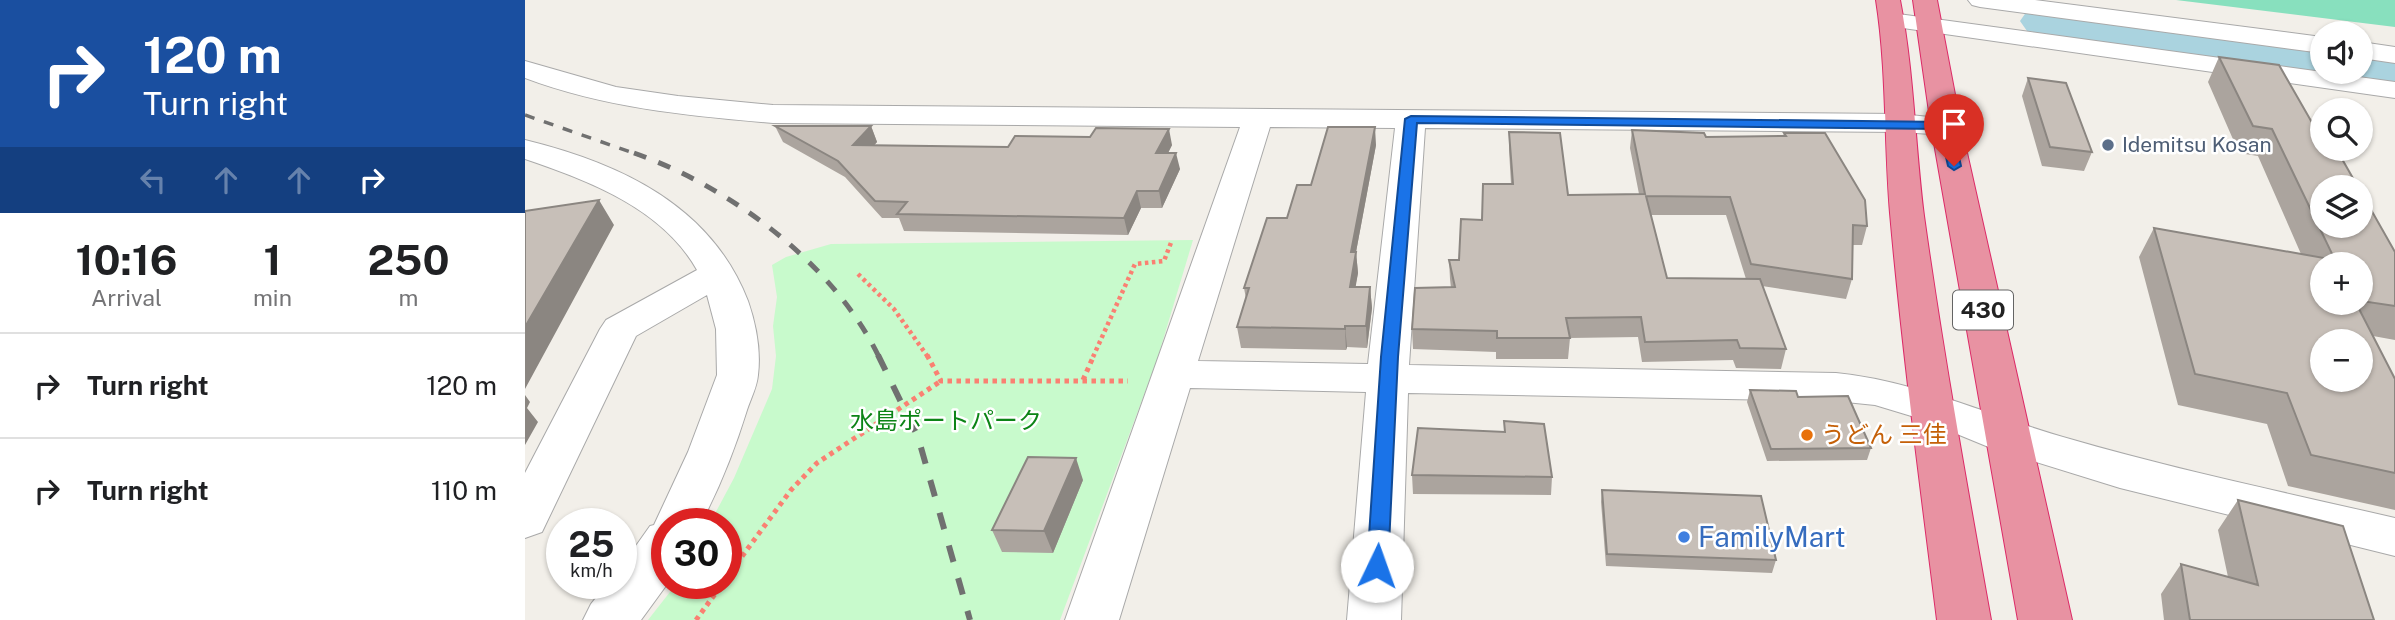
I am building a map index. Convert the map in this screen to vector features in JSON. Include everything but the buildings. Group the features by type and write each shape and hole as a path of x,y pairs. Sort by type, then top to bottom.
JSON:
{"highway":[{"name":"430","path":"1890,10 1904,186 1921,339 1964,620"},
{"name":"430","path":"1928,12 1946,126 2045,620"}],"street":[{"path":"1980,0 2310,43"},
{"path":"1890,10 1928,12 2395,90"},
{"path":"2373,52 2395,55"},
{"path":"525,69 577,86 648,101 773,114 1257,120 1901,123 1946,126"},
{"path":"1374,620 1388,377 1411,119"},
{"path":"1092,620 1257,120"},
{"path":"525,149 593,175 674,220 705,253 716,274 736,321 738,373 716,438 685,508"},
{"path":"525,519 620,329 716,274"},
{"path":"1174,374 1836,387 1876,391 1933,407 2007,437 2120,471 2395,537"},
{"path":"610,620 651,566"}],"path":[{"path":"1083,380 1135,264 1164,261 1172,240"},
{"path":"858,274 874,286 897,314 931,361 941,381"},
{"path":"742,558 791,491 817,463 941,381 1118,380"},
{"path":"696,620 712,599"}],"green space":[{"path":"2176,0 2395,0 2395,27 2373,24 2373,21 2346,21"},
{"name":"水島ポートパーク","path":"1193,240 1157,360 1060,620 648,620 664,599 742,599 742,508 718,508 734,478 772,389 776,356 773,326 777,297 772,265 786,257 831,244"}],"waterway":[{"path":"2044,21 2310,57"},
{"path":"2043,26 2310,63"},
{"path":"2373,66 2395,69"},
{"path":"2373,72 2395,75"}],"railway":[{"path":"525,115 639,155"},
{"path":"634,153 639,155"},
{"path":"639,155 707,186 776,233 835,291 860,323 879,357"},
{"path":"879,357 918,437 970,620"}],"place":[{"name":"Idemitsu Kosan","path":"2108,145"},
{"name":"うどん 三佳","path":"1807,435"},
{"name":"FamilyMart","path":"1684,537"}],"route":[{"path":"1377,566 1389,357 1411,119 1901,123 1946,126 1954,166"}]}
